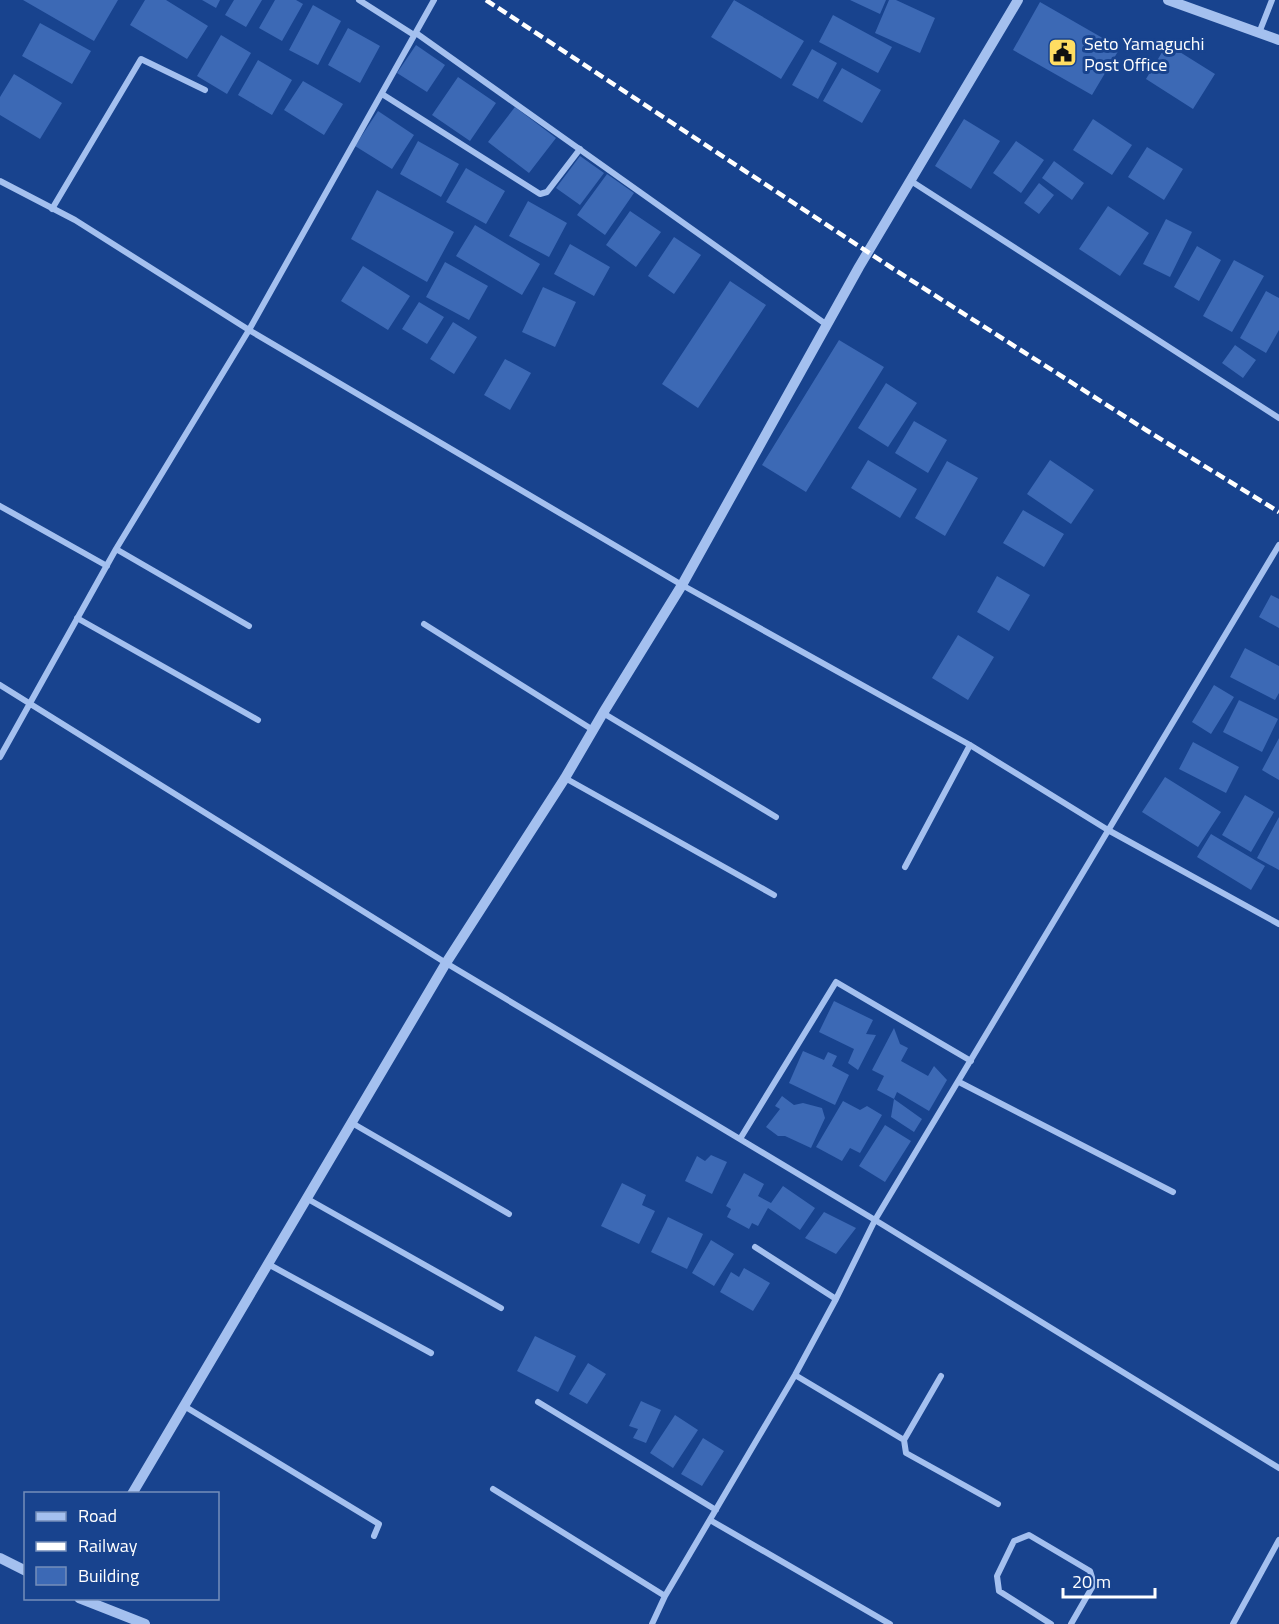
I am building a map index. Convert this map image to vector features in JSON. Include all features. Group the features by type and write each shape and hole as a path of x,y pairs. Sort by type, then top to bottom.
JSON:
{"street":[{"path":"359,0 415,34 827,325"},
{"path":"0,757 116,549 249,330 434,0"},
{"path":"133,1492 446,963 565,778 682,585 859,267 1018,0"},
{"path":"1168,0 1279,40"},
{"path":"1259,33 1272,0"},
{"path":"52,209 141,59 205,90"},
{"path":"382,94 540,194 547,192 580,149"},
{"path":"0,181 75,220 249,330 682,585 970,745 1108,830 1279,924"},
{"path":"911,181 1279,418"},
{"path":"0,506 107,567"},
{"path":"652,1624 665,1596 795,1376 875,1220 1279,545"},
{"path":"116,549 249,626"},
{"path":"77,618 258,720"},
{"path":"424,624 592,730"},
{"path":"0,685 446,963 875,1220 1279,1468"},
{"path":"603,713 776,817"},
{"path":"905,867 970,745"},
{"path":"565,778 774,895"},
{"path":"740,1140 836,982 971,1061"},
{"path":"959,1082 1173,1191"},
{"path":"352,1123 509,1214"},
{"path":"305,1198 501,1308"},
{"path":"755,1247 836,1299"},
{"path":"268,1264 431,1353"},
{"path":"795,1376 904,1440"},
{"path":"941,1376 904,1440 906,1453 998,1504"},
{"path":"538,1402 716,1510"},
{"path":"184,1406 379,1524 374,1536"},
{"path":"493,1489 665,1596"},
{"path":"710,1520 890,1624"},
{"path":"1052,1624 999,1591 997,1576 1014,1541 1029,1535 1090,1571 1094,1584 1071,1624"},
{"path":"1233,1624 1279,1540"},
{"path":"0,1558 24,1570"},
{"path":"82,1600 145,1624"}],"building":[{"path":"23,0 118,0 94,41"},
{"path":"145,0 166,0 208,26 187,59 130,25"},
{"path":"202,0 220,0 216,8"},
{"path":"234,0 262,0 246,27 225,15"},
{"path":"275,0 296,0 303,4 282,41 259,28"},
{"path":"734,0 804,41 781,79 711,37"},
{"path":"850,0 886,0 880,14"},
{"path":"889,0 896,0 935,18 920,53 875,33"},
{"path":"1040,2 1120,48 1092,95 1013,50"},
{"path":"313,5 341,21 318,65 289,50"},
{"path":"833,15 892,47 878,73 819,42"},
{"path":"40,23 91,51 72,84 22,56"},
{"path":"348,28 380,46 360,83 328,65"},
{"path":"221,35 251,53 227,94 197,76"},
{"path":"1167,44 1215,74 1193,109 1146,79"},
{"path":"416,45 445,65 427,92 397,73"},
{"path":"812,49 837,63 818,99 792,85"},
{"path":"258,60 292,80 272,115 238,95"},
{"path":"842,68 881,90 862,123 823,101"},
{"path":"14,74 62,103 40,139 0,115 0,97"},
{"path":"458,77 496,103 470,141 432,115"},
{"path":"303,81 343,104 324,135 284,110"},
{"path":"515,107 556,138 529,173 488,142"},
{"path":"378,111 414,135 392,169 355,146"},
{"path":"964,119 1000,141 971,189 935,166"},
{"path":"1093,119 1132,145 1112,175 1073,150"},
{"path":"418,141 459,164 441,197 400,174"},
{"path":"1016,141 1044,160 1021,193 993,173"},
{"path":"1147,147 1183,169 1164,200 1128,177"},
{"path":"580,156 604,173 580,205 556,188"},
{"path":"1054,161 1084,183 1072,200 1042,178"},
{"path":"466,168 505,191 486,224 446,202"},
{"path":"607,174 634,193 605,235 577,215"},
{"path":"1039,183 1054,195 1039,214 1024,203"},
{"path":"377,190 454,232 427,282 351,239"},
{"path":"528,201 567,223 549,257 509,236"},
{"path":"1108,206 1149,233 1120,276 1079,249"},
{"path":"630,211 661,232 636,267 606,245"},
{"path":"1166,219 1192,232 1170,277 1143,264"},
{"path":"475,225 540,264 522,295 456,256"},
{"path":"674,237 701,255 674,294 648,276"},
{"path":"570,244 610,267 594,296 554,274"},
{"path":"1197,246 1221,260 1199,301 1174,287"},
{"path":"1234,260 1264,276 1232,332 1203,316"},
{"path":"445,262 488,286 469,320 426,297"},
{"path":"363,266 410,296 388,330 341,301"},
{"path":"730,281 766,305 698,408 662,384"},
{"path":"543,287 576,302 555,347 522,332"},
{"path":"1266,291 1279,298 1279,330 1266,353 1240,338"},
{"path":"419,302 444,317 427,344 402,329"},
{"path":"453,322 477,337 454,374 430,359"},
{"path":"839,340 884,367 806,492 762,465"},
{"path":"1235,345 1256,360 1243,378 1222,363"},
{"path":"505,359 531,373 510,410 484,395"},
{"path":"886,383 917,403 888,447 858,428"},
{"path":"914,421 947,440 928,473 895,453"},
{"path":"868,460 917,489 900,518 851,488"},
{"path":"1050,460 1094,490 1071,524 1027,494"},
{"path":"947,461 978,478 945,536 915,518"},
{"path":"1023,510 1064,534 1044,567 1003,543"},
{"path":"997,576 1030,595 1009,631 977,612"},
{"path":"1271,595 1279,599 1279,628 1259,617"},
{"path":"958,635 994,657 968,700 932,678"},
{"path":"1245,648 1279,666 1279,693 1275,700 1230,677"},
{"path":"1214,685 1234,697 1211,734 1192,722"},
{"path":"1239,700 1278,719 1262,752 1223,732"},
{"path":"1279,738 1279,780 1262,770"},
{"path":"1193,742 1239,767 1226,793 1179,769"},
{"path":"1165,777 1221,812 1198,847 1142,812"},
{"path":"1245,795 1274,812 1251,852 1222,835"},
{"path":"1279,817 1279,870 1257,858"},
{"path":"1211,834 1265,866 1251,890 1197,857"},
{"path":"834,1001 873,1020 866,1034 876,1035 858,1070 848,1063 854,1049 819,1032"},
{"path":"894,1028 900,1044 908,1048 901,1061 928,1076 934,1066 947,1080 929,1111 897,1092 894,1099 877,1090 884,1076 872,1070"},
{"path":"803,1051 824,1060 828,1052 837,1056 832,1066 849,1075 835,1105 789,1083"},
{"path":"782,1096 794,1105 803,1103 822,1108 825,1118 811,1148 785,1136 778,1136 766,1127 780,1109 775,1106"},
{"path":"894,1099 922,1119 914,1132 891,1117"},
{"path":"843,1101 860,1110 867,1106 882,1115 860,1153 850,1148 842,1161 816,1147"},
{"path":"885,1125 911,1141 885,1182 859,1166"},
{"path":"711,1155 727,1162 712,1194 685,1181 697,1156 705,1161"},
{"path":"744,1173 764,1184 758,1196 771,1203 783,1186 815,1208 800,1230 768,1208 758,1226 752,1223 749,1229 727,1217 731,1209 726,1206"},
{"path":"622,1183 646,1195 642,1205 655,1211 639,1244 601,1226"},
{"path":"824,1212 856,1228 836,1254 805,1238"},
{"path":"668,1217 703,1234 687,1269 651,1252"},
{"path":"711,1240 734,1254 714,1286 692,1273"},
{"path":"744,1268 770,1283 753,1311 720,1292 731,1272 739,1277"},
{"path":"535,1336 576,1356 558,1392 517,1371"},
{"path":"588,1363 606,1374 587,1404 569,1394"},
{"path":"641,1401 661,1410 646,1443 633,1438 638,1429 629,1426"},
{"path":"675,1415 698,1430 673,1468 650,1453"},
{"path":"703,1438 724,1451 702,1486 681,1474"}],"railway":[{"path":"486,0 892,268 1279,512"}],"place":[{"name":"Seto Yamaguchi Post Office","path":"1063,53"}]}
